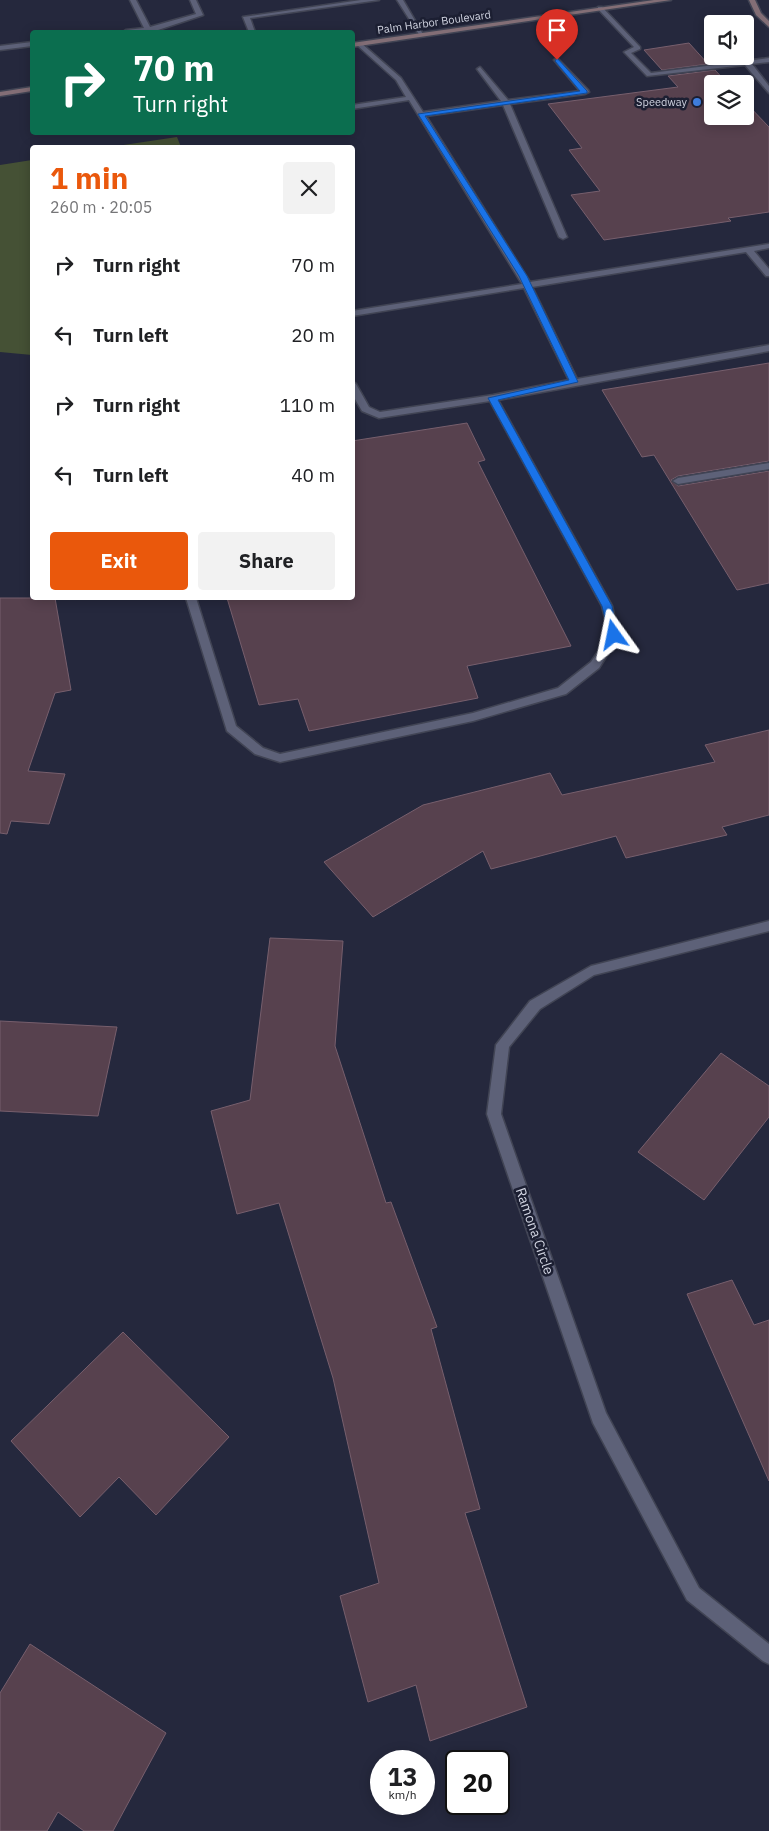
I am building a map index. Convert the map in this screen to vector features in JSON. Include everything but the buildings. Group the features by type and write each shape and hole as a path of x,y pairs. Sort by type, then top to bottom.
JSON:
{"main road":[{"name":"Palm Harbor Boulevard","path":"356,45 600,8 668,0"},
{"path":"752,0 758,14 769,25"},
{"path":"0,94 30,89"}],"street":[{"path":"133,0 148,30"},
{"path":"152,30 200,15 193,0"},
{"path":"251,30 246,17 376,0"},
{"path":"400,0 422,36"},
{"path":"600,8 638,48 627,52 649,75 731,65"},
{"path":"0,48 30,44"},
{"path":"356,45 399,79 527,286 574,382"},
{"path":"421,114 584,92 557,60"},
{"path":"754,62 769,60"},
{"path":"749,65 769,91"},
{"path":"480,69 506,103 564,237"},
{"path":"355,107 411,98"},
{"path":"355,314 769,246"},
{"path":"748,249 769,274"},
{"path":"355,390 365,409 379,415 493,398 769,348"},
{"path":"192,600 231,728 260,751 280,758 473,717 562,691 595,665 614,635 607,606 493,398"},
{"path":"678,481 769,466"},
{"name":"Ramona Circle","path":"769,926 591,971 534,1006 503,1045 494,1114 599,1417 693,1594 769,1655"}],"green space":[{"path":"177,137 180,145 123,145"},
{"path":"30,160 30,355 0,352 0,165"}],"place":[{"name":"Speedway","path":"697,102"}],"route":[{"path":"557,60 584,92 421,114 523,276 574,382 493,398 607,606 614,635"}]}
